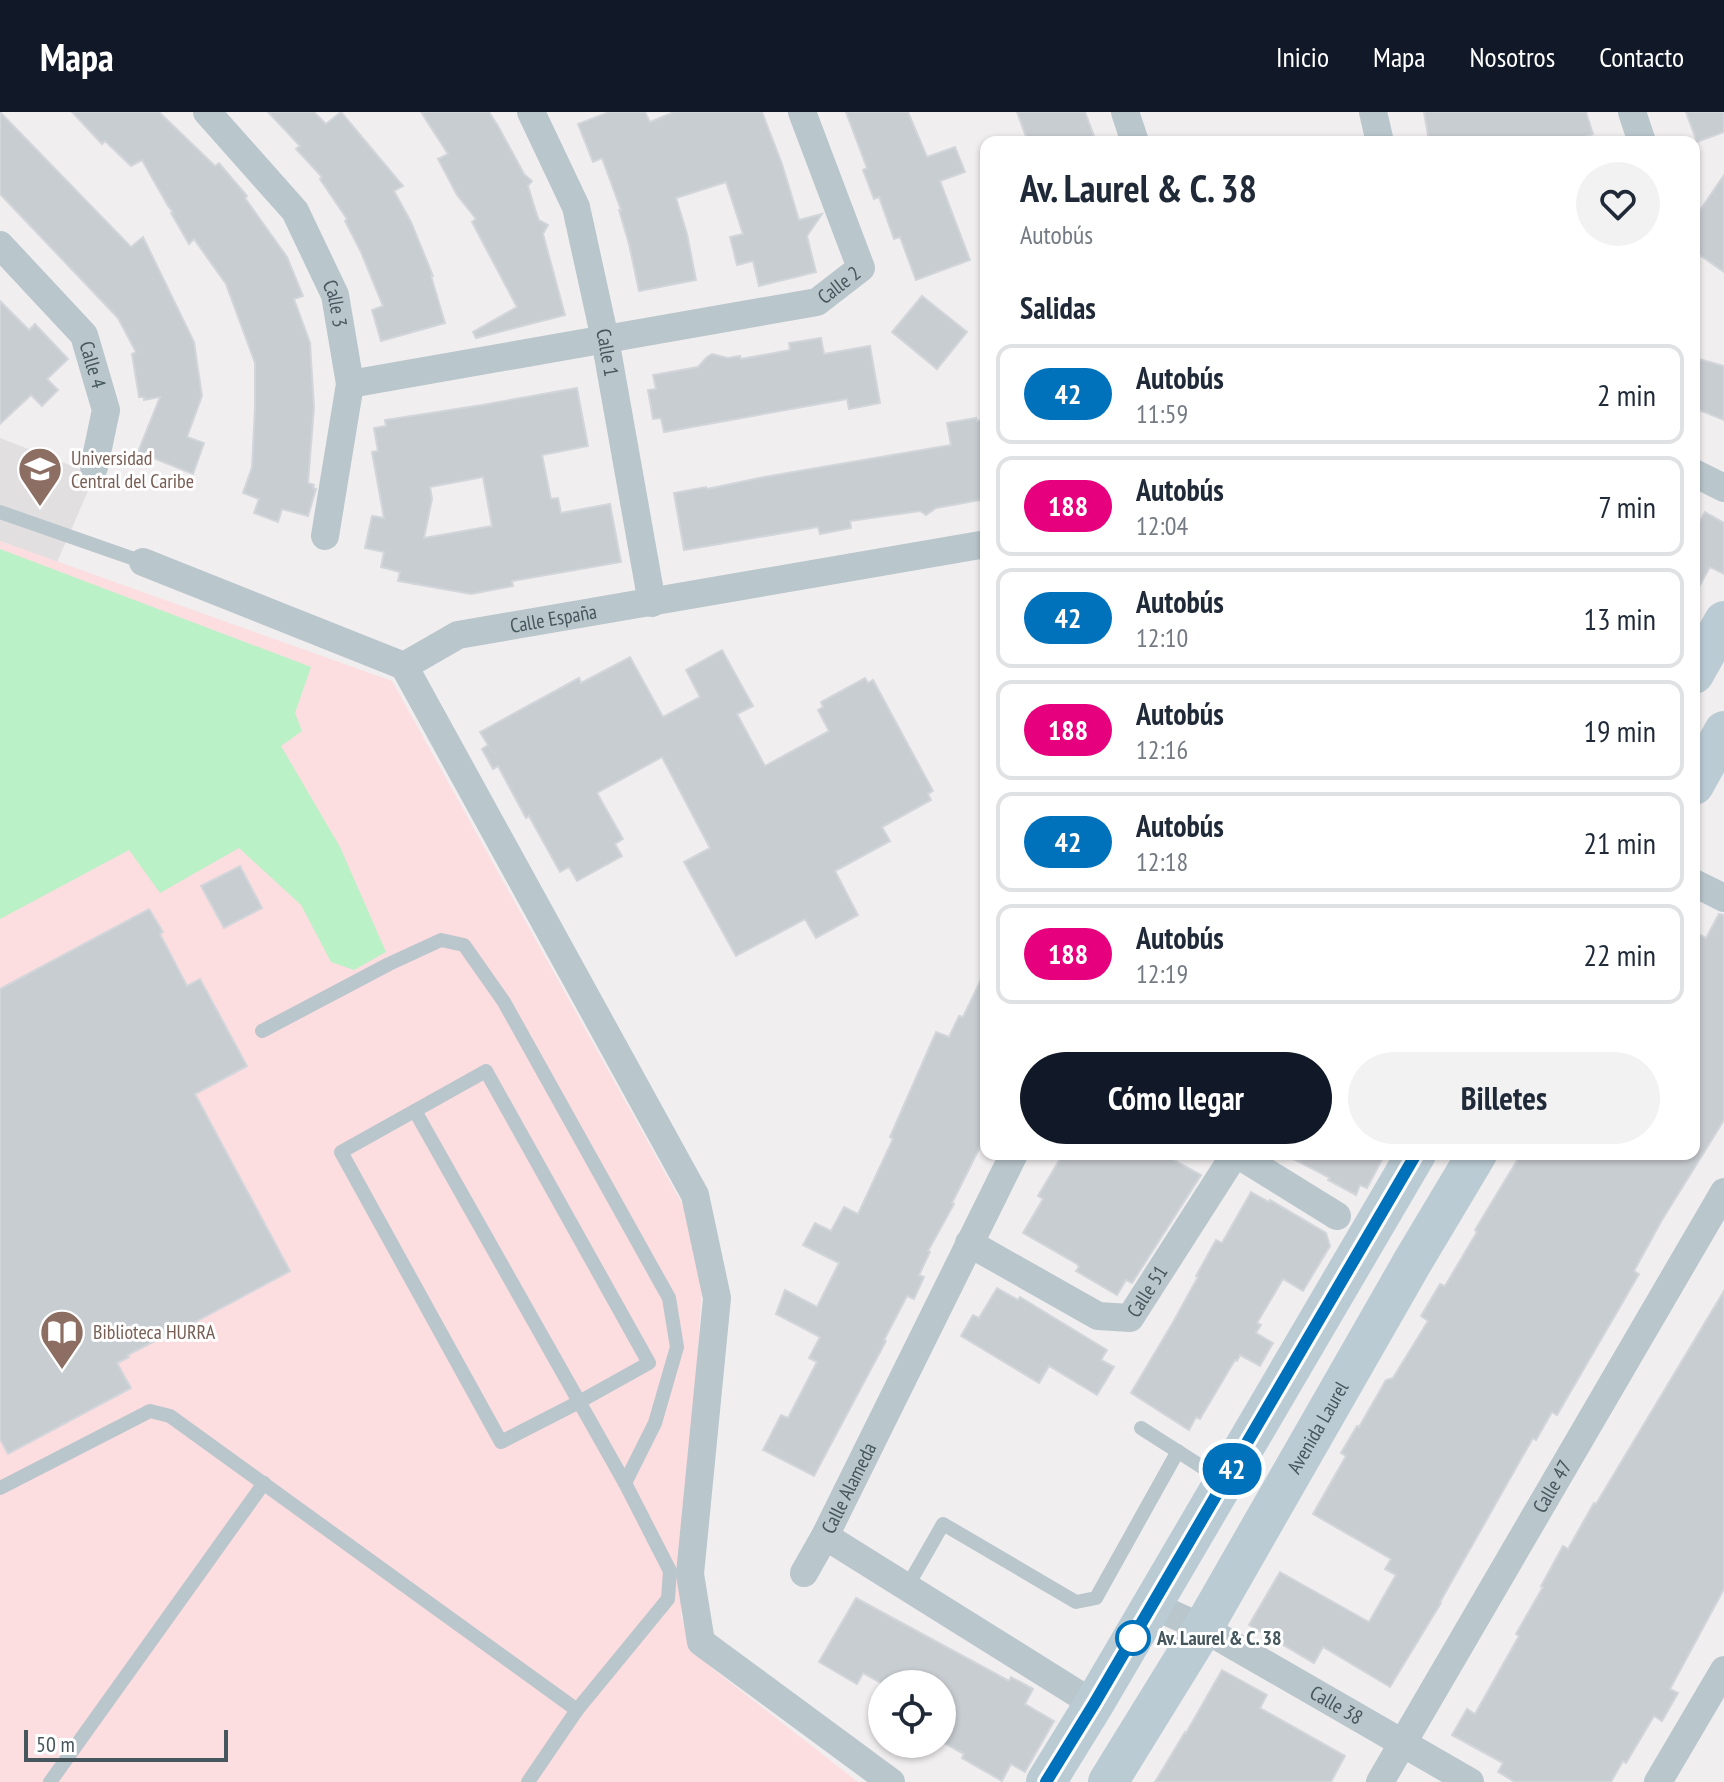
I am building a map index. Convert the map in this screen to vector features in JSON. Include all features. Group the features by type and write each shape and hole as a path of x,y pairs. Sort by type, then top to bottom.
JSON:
{"street":[{"name":"Calle 3","path":"207,112 295,211 335,295 350,384 325,536"},
{"name":"Calle 1","path":"531,112 576,207 605,339 652,603"},
{"name":"Calle 2","path":"605,339 817,302 861,268 802,112"},
{"path":"1125,112 1133,136"},
{"path":"1373,112 1379,136"},
{"path":"1632,112 1640,136"},
{"name":"Calle 4","path":"0,245 84,335 106,410 94,467"},
{"path":"350,384 605,339"},
{"path":"1700,476 1724,488"},
{"name":"Calle España","path":"404,666 458,635 980,545"},
{"path":"143,562 404,666 695,1195 717,1298 690,1574 701,1642 891,1782"},
{"path":"1700,663 1724,621"},
{"path":"1700,775 1721,741"},
{"path":"1700,886 1724,898"},
{"name":"Calle Alameda","path":"1011,1160 825,1536 1094,1704"},
{"name":"Calle 51","path":"969,1243 1098,1316 1130,1318 1232,1160"},
{"name":"Calle 51","path":"1246,1160 1337,1216"},
{"path":"1046,1782 1412,1160"},
{"name":"Avenida Laurel","path":"1108,1782 1203,1628 1473,1160"},
{"name":"Calle 47","path":"1380,1782 1724,1192"},
{"path":"804,1573 825,1536"},
{"name":"Calle 38","path":"1152,1605 1203,1628 1470,1782"},
{"path":"1658,1782 1724,1670"}],"lane":[{"path":"0,512 143,562"},
{"path":"262,1031 441,940 464,945 504,1002 669,1298 677,1347 655,1423 625,1483"},
{"path":"486,1071 649,1363 579,1402 501,1442 341,1152 486,1071"},
{"path":"415,1111 625,1483 670,1571 668,1599 577,1710 528,1782"},
{"path":"0,1488 150,1411 170,1416 577,1710"},
{"path":"1141,1428 1224,1481"},
{"path":"907,1587 943,1524 1076,1602 1096,1598 1178,1451"},
{"path":"50,1782 264,1483"}],"shaded area":[{"name":"Universidad Central del Caribe","path":"0,438 95,475 57,562 0,541"},
{"path":"0,541 392,681 685,1209 702,1286 681,1615 689,1645 713,1669 858,1782 0,1782"}],"green space":[{"path":"0,549 311,667 295,713 302,731 281,746 340,847 386,952 354,970 331,962 301,905 239,848 160,893 129,850 0,919"}],"building":[{"path":"0,112 131,247 143,237 194,342 202,396 187,437 204,443 193,474 138,452 160,397 144,400 144,397 139,397 132,354 136,352 118,318 0,194"},
{"path":"72,112 159,112 215,166 219,163 247,196 245,198 287,257 303,296 294,299 310,343 314,407 308,483 316,489 308,516 282,509 278,522 254,513 259,499 243,493 252,467 255,363 226,284 194,239 189,244 142,160 131,166 105,141 102,144"},
{"path":"268,112 314,112 326,124 341,112 403,186 394,191 411,222 433,276 445,323 381,341 372,310 383,306 345,221 347,219 320,179 322,177 296,149 300,146"},
{"path":"421,112 489,112 524,174 532,181 528,186 539,220 548,225 543,234 565,315 476,338 473,332 517,307 472,222 476,219 457,195 438,159 448,154"},
{"path":"609,112 645,112 650,122 674,112 762,112 799,220 822,214 807,236 816,272 759,286 753,261 737,265 730,237 743,234 726,182 676,198 696,280 639,291 621,210 602,158 593,162 578,124"},
{"path":"846,112 908,112 927,157 955,147 965,172 940,181 970,260 916,280 900,237 894,239 879,197 874,199 863,170 867,168"},
{"path":"1017,112 1085,112 1094,136 1026,136"},
{"path":"1424,112 1586,112 1593,134 1586,136 1428,136"},
{"path":"1686,112 1724,112 1724,132 1700,141 1700,136 1695,136"},
{"path":"1724,175 1724,272 1700,255 1700,210"},
{"path":"922,296 967,332 937,369 892,332"},
{"path":"0,301 29,330 35,324 68,359 47,379 58,390 42,406 31,395 0,424"},
{"path":"821,338 824,354 870,346 880,403 849,409 847,399 664,432 661,418 653,419 648,390 656,389 653,375 698,367 712,354 728,358 740,356 741,359 790,350 789,343"},
{"path":"1700,359 1724,366 1724,420 1700,410"},
{"path":"577,388 588,446 542,455 551,499 558,498 561,513 610,504 621,562 512,581 513,586 471,594 398,581 400,572 381,567 384,552 365,548 372,516 384,518 372,452 378,451 374,428 386,426 385,420","holes":["483,477 492,526 424,538 432,499 430,487"]},
{"path":"976,418 980,420 980,500 936,508 926,515 920,511 850,521 851,528 820,534 818,527 684,550 674,493 951,445 947,423"},
{"path":"1705,512 1724,523 1724,574 1710,567 1700,585 1700,521"},
{"path":"722,650 753,706 737,714 765,766 829,731 818,710 823,707 821,702 865,678 868,683 873,680 933,791 928,794 931,800 882,827 890,841 835,871 858,915 816,938 805,919 736,956 684,862 710,848 662,757 597,793 623,839 615,844 622,856 577,881 569,867 560,872 498,766 493,769 482,749 488,745 480,732 579,678 581,683 630,657 663,717 700,697 686,670"},
{"path":"240,866 262,908 224,928 201,886"},
{"path":"149,909 187,986 200,979 247,1066 195,1094 290,1271 128,1355 117,1363 131,1388 8,1454 0,1439 0,989"},
{"path":"1719,914 1724,915 1724,1120 1700,1159 1700,934 1706,938"},
{"path":"980,982 980,1147 928,1251 919,1275 924,1277 914,1299 907,1296 814,1476 763,1450 781,1415 788,1418 817,1362 809,1358 820,1337 776,1314 785,1290 817,1307 839,1263 803,1245 815,1223 831,1231 844,1207 858,1214 893,1139 890,1137 936,1032 949,1037 959,1016 963,1017"},
{"path":"1059,1160 1174,1160 1201,1175 1132,1283 1126,1280 1117,1295 1076,1271 1079,1267 1077,1264 1023,1233 1043,1199 1038,1196"},
{"path":"1296,1160 1382,1160 1367,1188 1360,1185 1356,1195 1328,1180 1330,1178"},
{"path":"1517,1160 1699,1160 1662,1220 1634,1271 1639,1274 1557,1415 1552,1412 1536,1440 1533,1438 1390,1687 1323,1647 1314,1663 1249,1625 1280,1572 1369,1622 1396,1575 1385,1569 1391,1559 1313,1514 1346,1456 1341,1453 1386,1380 1393,1378 1428,1321 1421,1316 1440,1284 1445,1286 1477,1232 1475,1230"},
{"path":"1251,1192 1326,1233 1330,1246 1303,1291 1283,1279 1257,1323 1261,1325 1256,1333 1273,1343 1260,1366 1240,1355 1200,1419 1196,1417 1189,1430 1131,1393 1216,1240 1222,1243"},
{"path":"997,1288 1018,1300 1020,1297 1107,1350 1101,1360 1114,1367 1097,1395 1049,1366 1039,1383 961,1336 973,1315 979,1318"},
{"path":"1724,1291 1724,1589 1670,1689 1678,1693 1662,1721 1654,1716 1611,1782 1515,1782 1498,1772 1503,1763 1452,1735 1467,1709 1475,1714 1519,1636 1516,1634 1563,1546 1568,1549"},
{"path":"856,1598 1009,1681 1011,1677 1033,1689 1025,1704 1054,1721 1025,1772 1011,1764 1002,1781 962,1758 964,1754 956,1750 956,1670 868,1670 868,1676 863,1673 857,1684 819,1662"},
{"path":"1222,1670 1267,1695 1260,1708 1345,1756 1331,1782 1155,1782"}],"bus line":[{"name":"42","path":"1046,1782 1412,1160"}],"place":[{"name":"Universidad Central del Caribe","path":"40,508"},
{"name":"Biblioteca HURRA","path":"62,1371"},
{"name":"Av. Laurel & C. 38","path":"1133,1638"}]}
